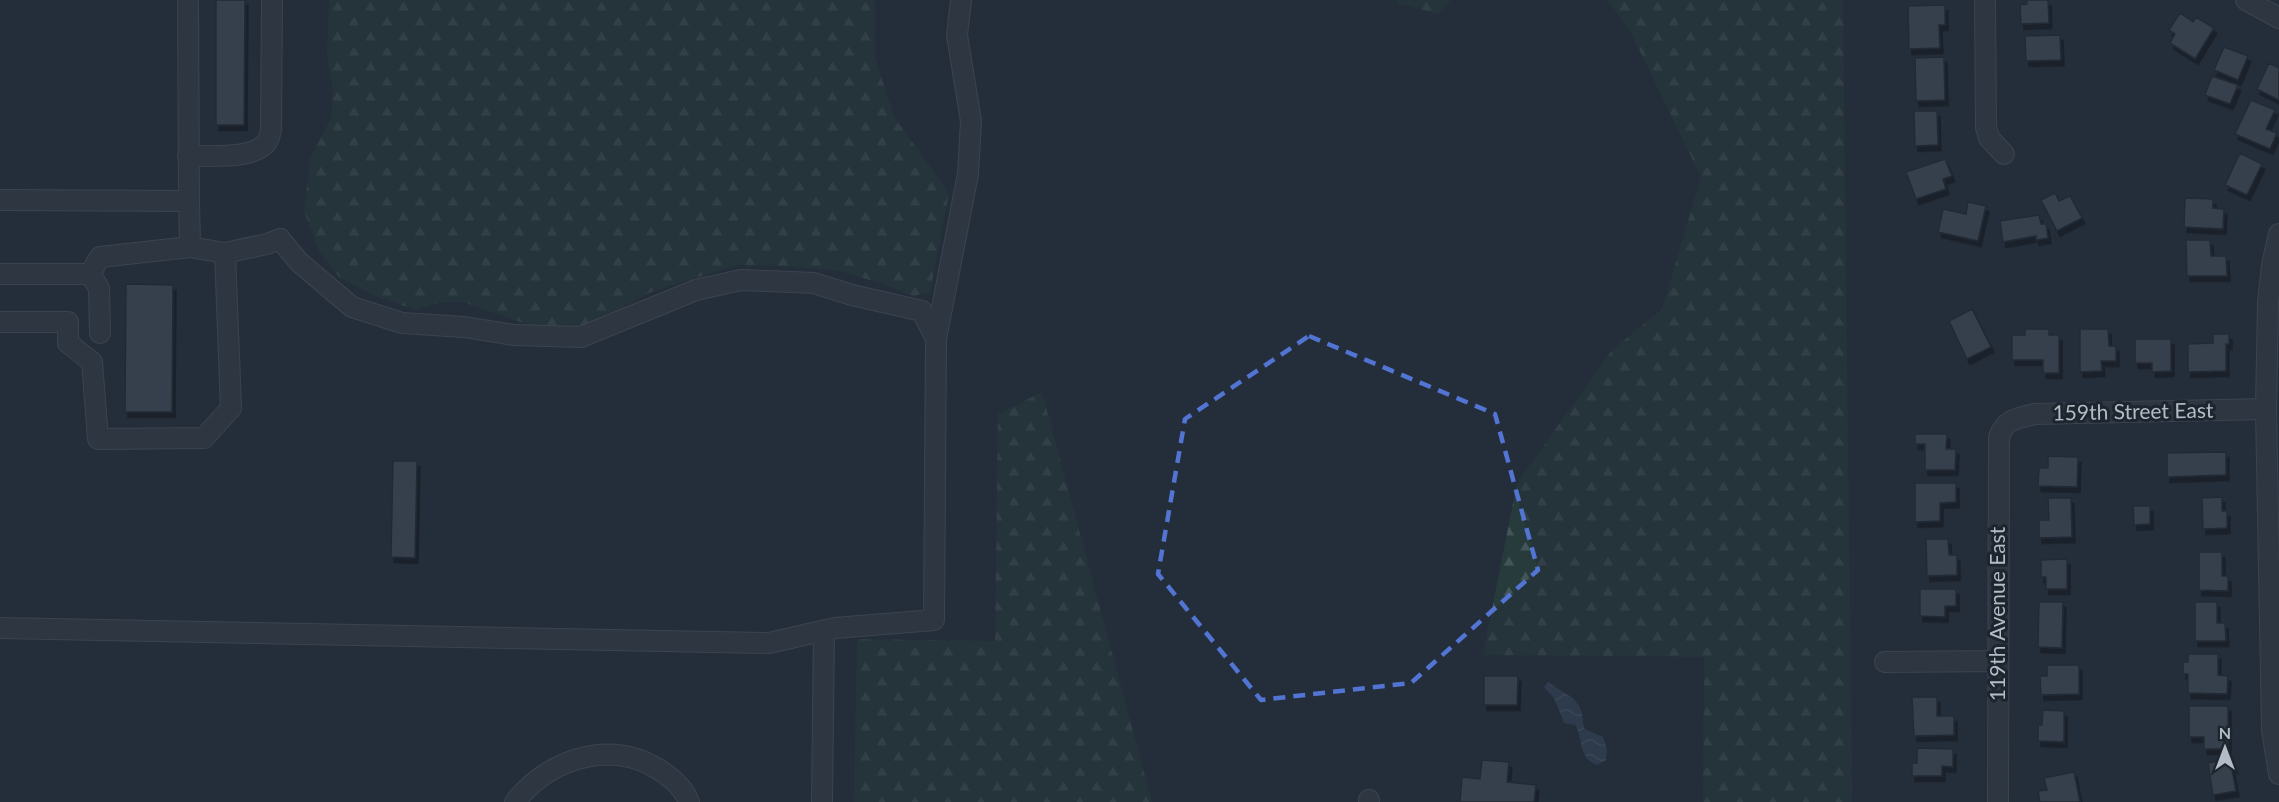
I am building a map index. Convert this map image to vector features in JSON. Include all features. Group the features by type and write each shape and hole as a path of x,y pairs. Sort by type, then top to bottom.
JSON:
{"street":[{"path":"188,0 190,247"},
{"path":"188,156 254,152 267,142 272,130 272,0"},
{"path":"0,628 769,643 835,628 934,620 936,339 968,174 971,121 957,35 961,0"},
{"path":"1984,0 1986,127 1989,138 2004,154"},
{"path":"2246,0 2279,18"},
{"path":"0,200 189,201"},
{"path":"2279,234 2272,265 2268,302 2266,409 2275,644 2272,730 2279,774"},
{"path":"90,274 100,257 190,247 225,253 280,239 299,262 352,307 402,323 464,327 514,335 581,337 696,290 741,280 814,283 852,295 922,311 936,339"},
{"path":"0,322 68,322 68,342 92,362 98,439 204,438 231,408 225,253"},
{"path":"0,274 90,274"},
{"path":"90,274 99,288 100,333"},
{"name":"159th Street East","path":"2003,426 2034,414 2266,409"},
{"name":"119th Avenue East","path":"1998,802 1999,436 2003,426"},
{"path":"822,802 824,631"},
{"path":"1885,662 1998,661"},
{"path":"515,802 557,768 575,759 598,754 629,756 649,764 676,781 689,802"}],"highlighted area":[{"path":"1309,336 1495,414 1538,570 1411,683 1261,700 1158,574 1185,419"}],"green space":[{"path":"329,0 875,0 875,57 894,117 949,193 930,293 913,296 839,271 738,265 651,292 602,320 567,329 535,327 463,302 440,302 416,310 377,297 339,277 319,251 304,211 310,159 331,118 333,90 327,56"},
{"path":"1398,0 1451,0 1438,14 1397,3"},
{"path":"1608,0 1843,0 1852,802 1703,802 1704,657 1483,655 1517,483 1612,350 1662,309 1701,177 1632,35"},
{"path":"1042,392 1152,802 854,802 857,639 995,641 998,414"}],"water":[{"path":"1548,682 1579,705 1585,729 1603,737 1607,749 1606,760 1597,765 1586,757 1575,725 1564,723 1554,698 1544,687"}],"building":[{"path":"216,0 245,0 244,125 216,125"},
{"path":"2027,0 2048,0 2049,23 2021,24 2020,5 2027,4"},
{"path":"1945,5 1945,25 1939,25 1940,48 1909,49 1908,6"},
{"path":"2180,13 2193,22 2196,17 2214,28 2195,59 2170,43 2175,34 2169,30"},
{"path":"2060,35 2061,60 2026,61 2025,36"},
{"path":"2224,47 2248,56 2238,80 2214,70"},
{"path":"1944,57 1945,100 1916,101 1915,58"},
{"path":"2269,63 2279,68 2279,100 2257,89"},
{"path":"2212,76 2238,85 2230,104 2205,95"},
{"path":"2251,100 2275,110 2266,129 2277,133 2270,149 2235,134"},
{"path":"1914,111 1937,111 1938,145 1915,146"},
{"path":"2240,153 2262,164 2247,195 2225,185"},
{"path":"1945,159 1952,176 1943,179 1946,189 1916,199 1906,172"},
{"path":"2055,193 2059,201 2070,196 2082,218 2057,231 2041,200"},
{"path":"2185,198 2213,199 2213,208 2224,209 2223,229 2184,227"},
{"path":"1968,202 1986,206 1978,241 1938,232 1943,209 1966,214"},
{"path":"2039,215 2041,224 2046,224 2048,238 2036,240 2036,236 2003,242 2000,221"},
{"path":"2186,240 2210,240 2211,256 2226,256 2227,276 2187,276"},
{"path":"126,284 173,285 172,412 125,412"},
{"path":"1972,309 1991,347 1967,359 1949,321"},
{"path":"2025,329 2049,329 2049,335 2059,335 2059,373 2043,373 2043,360 2012,360 2012,335 2025,335"},
{"path":"2080,329 2108,329 2109,346 2116,346 2116,361 2101,361 2102,371 2080,372"},
{"path":"2213,334 2229,334 2229,344 2226,344 2226,371 2188,372 2188,344 2213,343"},
{"path":"2135,339 2171,339 2171,371 2152,372 2152,363 2135,363"},
{"path":"1915,434 1947,434 1946,449 1956,449 1955,470 1925,470 1925,444 1915,444"},
{"path":"2226,452 2226,475 2167,477 2167,453"},
{"path":"2048,456 2078,457 2077,487 2038,486 2039,468 2048,468"},
{"path":"393,461 417,461 415,558 391,557"},
{"path":"1915,483 1956,483 1956,502 1940,503 1940,521 1915,522"},
{"path":"2222,497 2222,511 2227,511 2227,528 2203,529 2202,498"},
{"path":"2048,498 2071,498 2072,537 2039,538 2039,520 2049,520"},
{"path":"2133,506 2150,506 2150,524 2134,525"},
{"path":"1926,539 1948,539 1949,555 1957,555 1957,575 1927,576"},
{"path":"2199,552 2222,552 2222,576 2228,576 2228,591 2199,590"},
{"path":"2067,559 2067,589 2046,589 2046,577 2041,577 2041,560"},
{"path":"1920,589 1956,589 1956,606 1945,606 1945,617 1920,616"},
{"path":"2039,602 2063,602 2062,648 2038,647"},
{"path":"2195,602 2217,602 2217,623 2225,623 2226,641 2195,641"},
{"path":"2188,654 2218,654 2218,675 2228,676 2227,694 2188,693 2188,674 2183,674 2183,662 2188,662"},
{"path":"2047,665 2079,665 2079,694 2041,695 2040,676 2047,676"},
{"path":"1484,676 1518,676 1517,705 1484,705"},
{"path":"1912,697 1937,697 1937,716 1954,716 1954,735 1914,736"},
{"path":"2189,706 2228,706 2228,749 2204,749 2204,737 2189,737"},
{"path":"2043,710 2064,711 2064,742 2038,741 2038,725 2042,725"},
{"path":"1917,748 1953,749 1953,767 1942,766 1942,776 1912,776 1912,763 1917,763"},
{"path":"2230,759 2236,791 2213,795 2208,763"},
{"path":"1482,760 1509,762 1507,782 1536,785 1534,802 1460,802 1462,777 1480,779"},
{"path":"2074,772 2080,802 2040,802 2038,791 2047,790 2044,778"}]}
